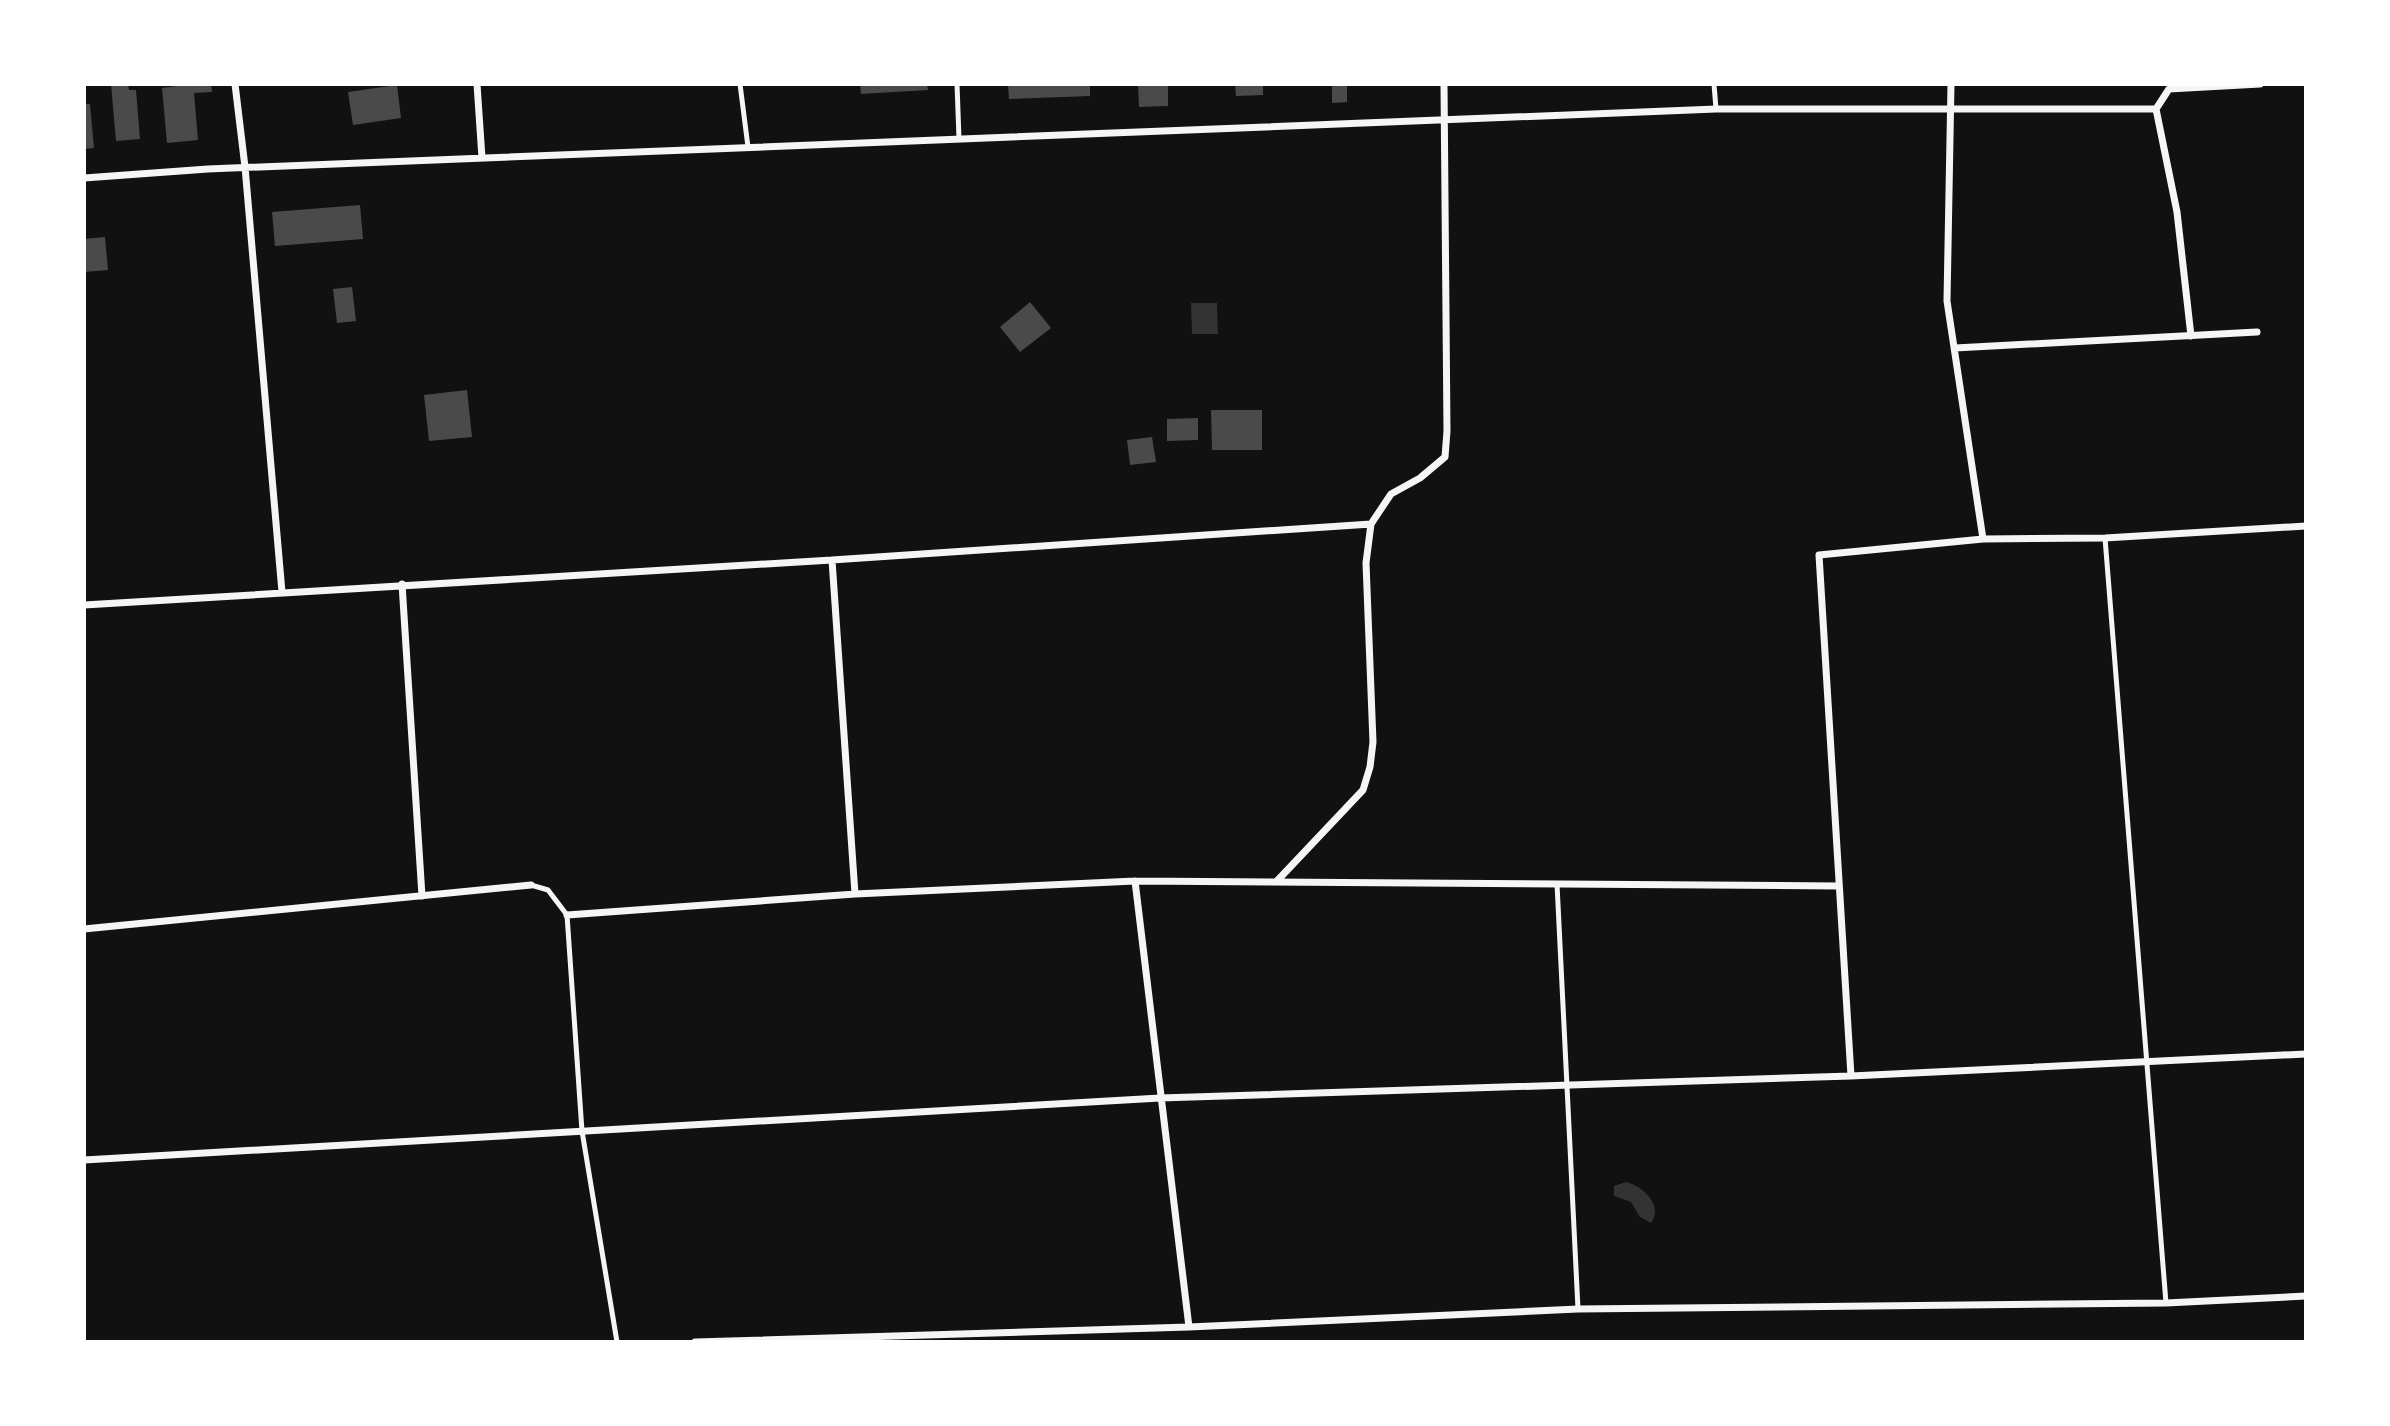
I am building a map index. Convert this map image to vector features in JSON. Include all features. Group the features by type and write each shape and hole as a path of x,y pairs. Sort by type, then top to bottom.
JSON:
{"street":[{"path":"235,84 246,167 282,592"},
{"path":"477,84 482,158"},
{"path":"1276,882 1304,849 1347,810 1363,790 1370,767 1373,742 1366,563 1371,524 1391,495 1420,478 1444,457 1447,431 1444,84"},
{"path":"1951,84 1947,301 1983,539"},
{"path":"2191,336 2177,212 2156,109 2169,87 2260,84"},
{"path":"84,178 246,167 1716,109 1952,106 2156,109"},
{"path":"1955,348 2257,332"},
{"path":"84,605 1371,524"},
{"path":"1851,1076 1819,555 1983,539 2105,538 2306,526"},
{"path":"832,560 855,894"},
{"path":"402,584 422,896"},
{"path":"567,915 855,894 1135,881 1839,886"},
{"path":"1135,881 1189,1327"},
{"path":"84,929 531,886"},
{"path":"84,1160 1160,1098 1851,1076 2306,1054"},
{"path":"695,1342 1189,1327 1578,1309 2166,1303 2306,1296"}],"lane":[{"path":"740,84 748,147"},
{"path":"957,84 959,139"},
{"path":"1714,84 1716,109"},
{"path":"2105,538 2166,1303"},
{"path":"1557,884 1578,1309"},
{"path":"531,886 548,890 567,915 582,1131 617,1342"}],"shaded area":[{"path":"1191,303 1217,303 1218,334 1192,334"},
{"path":"1626,1182 1645,1192 1650,1198 1655,1210 1651,1223 1640,1217 1631,1202 1614,1196 1614,1186"}],"building":[{"path":"111,84 128,84 129,90 136,90 140,139 116,141"},
{"path":"211,84 212,92 194,93 198,140 167,143 162,88"},
{"path":"860,84 927,84 928,90 861,94"},
{"path":"1008,84 1090,84 1090,96 1009,99"},
{"path":"1138,84 1168,84 1168,106 1139,107"},
{"path":"1235,84 1263,84 1263,95 1236,96"},
{"path":"1332,84 1347,84 1347,102 1332,103"},
{"path":"397,85 401,118 353,125 348,92"},
{"path":"84,104 90,104 94,148 84,149"},
{"path":"360,205 363,239 275,246 272,212"},
{"path":"105,237 108,270 84,272 84,239"},
{"path":"352,287 356,321 337,323 333,289"},
{"path":"1030,302 1051,328 1020,352 1000,327"},
{"path":"467,390 472,437 429,441 424,395"},
{"path":"1211,410 1262,410 1262,450 1212,450"},
{"path":"1198,418 1198,440 1167,441 1167,419"},
{"path":"1152,437 1156,462 1130,465 1127,440"}]}
